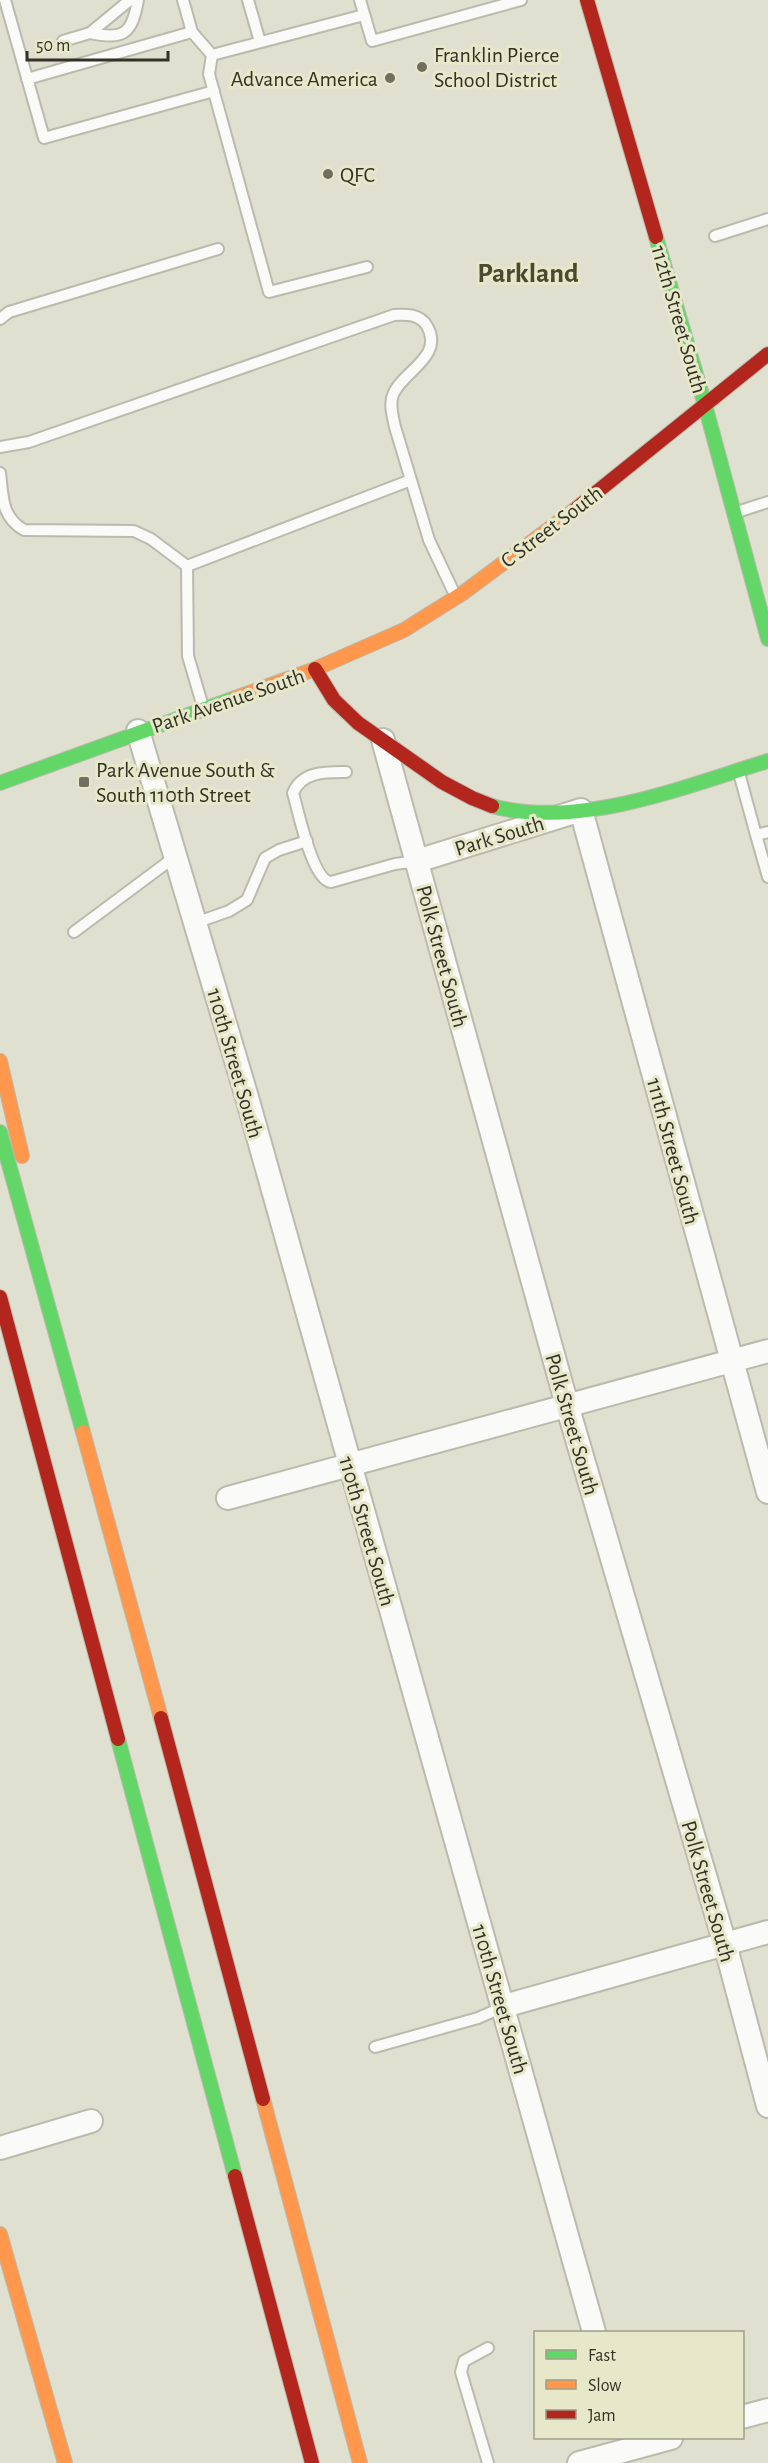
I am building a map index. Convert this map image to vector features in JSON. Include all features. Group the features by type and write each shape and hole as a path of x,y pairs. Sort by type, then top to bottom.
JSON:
{"main road":[{"name":"112th Street South","path":"587,0 705,405 768,639"},
{"name":"C Street South","path":"315,669 404,630 456,598 596,493 768,354"},
{"name":"Park Avenue South","path":"0,783 138,731 315,669 338,705 444,785 488,803 518,812 581,810 624,803 768,761"},
{"path":"0,1061 123,1575"},
{"path":"0,1132 123,1575 360,2463"},
{"path":"0,1297 312,2463"},
{"path":"15,1405 77,1590"},
{"path":"0,2234 65,2463"}],"street":[{"name":"110th Street South","path":"138,731 176,855 350,1465 594,2331"},
{"name":"Polk Street South","path":"383,740 567,1405 725,1944 768,2106"},
{"name":"Park South","path":"417,861 581,810"},
{"name":"111th Street South","path":"581,810 768,1492"},
{"path":"228,1498 768,1351"},
{"path":"504,2007 768,1932"},
{"path":"0,2148 91,2121"},
{"path":"744,2416 768,2410"},
{"path":"579,2463 667,2439"}],"lane":[{"path":"5,0 44,138 214,91"},
{"path":"63,41 90,33 130,0"},
{"path":"90,33 105,36 127,32 133,23 138,0"},
{"path":"183,0 192,32 212,55 209,74 268,292 366,267"},
{"path":"248,0 260,42"},
{"path":"360,0 372,41 521,0"},
{"path":"212,55 364,15"},
{"path":"27,79 192,32"},
{"path":"715,236 768,219"},
{"path":"0,319 9,312 218,249"},
{"path":"0,447 29,442 383,319 406,314 421,318 428,327 431,337 428,353 423,363 401,380 392,397 395,427 429,540 456,598"},
{"path":"0,472 5,509 12,523 24,530 134,531 152,539 186,566"},
{"path":"186,566 411,480"},
{"path":"734,512 768,502"},
{"path":"186,566 188,656 203,709"},
{"path":"738,770 768,877"},
{"path":"346,772 316,772 296,785 293,793 319,875 326,882 395,864 417,861"},
{"path":"756,835 768,832"},
{"path":"195,922 229,911 247,900 265,858 279,850 307,841"},
{"path":"74,932 176,855"},
{"path":"375,2047 478,2018 504,2007"},
{"path":"488,2348 464,2361 461,2372 488,2463"}],"traffic: fast":[{"path":"656,237 705,405 768,639"},
{"path":"0,783 235,698"},
{"path":"492,806 526,812 561,813 596,809 667,793 768,761"},
{"path":"0,1132 83,1432"},
{"path":"118,1739 235,2176"}],"traffic: slow":[{"path":"235,698 315,669 404,630 463,593 577,508"},
{"path":"0,1061 22,1156"},
{"path":"83,1432 161,1718"},
{"path":"263,2099 360,2463"},
{"path":"0,2234 65,2463"}],"traffic: jam":[{"path":"587,0 656,237"},
{"path":"577,508 768,354"},
{"path":"315,669 334,700 358,723 442,782 492,806"},
{"path":"0,1297 118,1739"},
{"path":"161,1718 263,2099"},
{"path":"235,2176 312,2463"}],"place":[{"name":"Franklin Pierce School District","path":"422,67"},
{"name":"Advance America","path":"390,78"},
{"name":"QFC","path":"328,174"},
{"name":"Park Avenue South & South 110th Street","path":"84,782"}],"district":[{"name":"Parkland","path":"528,272"}]}
